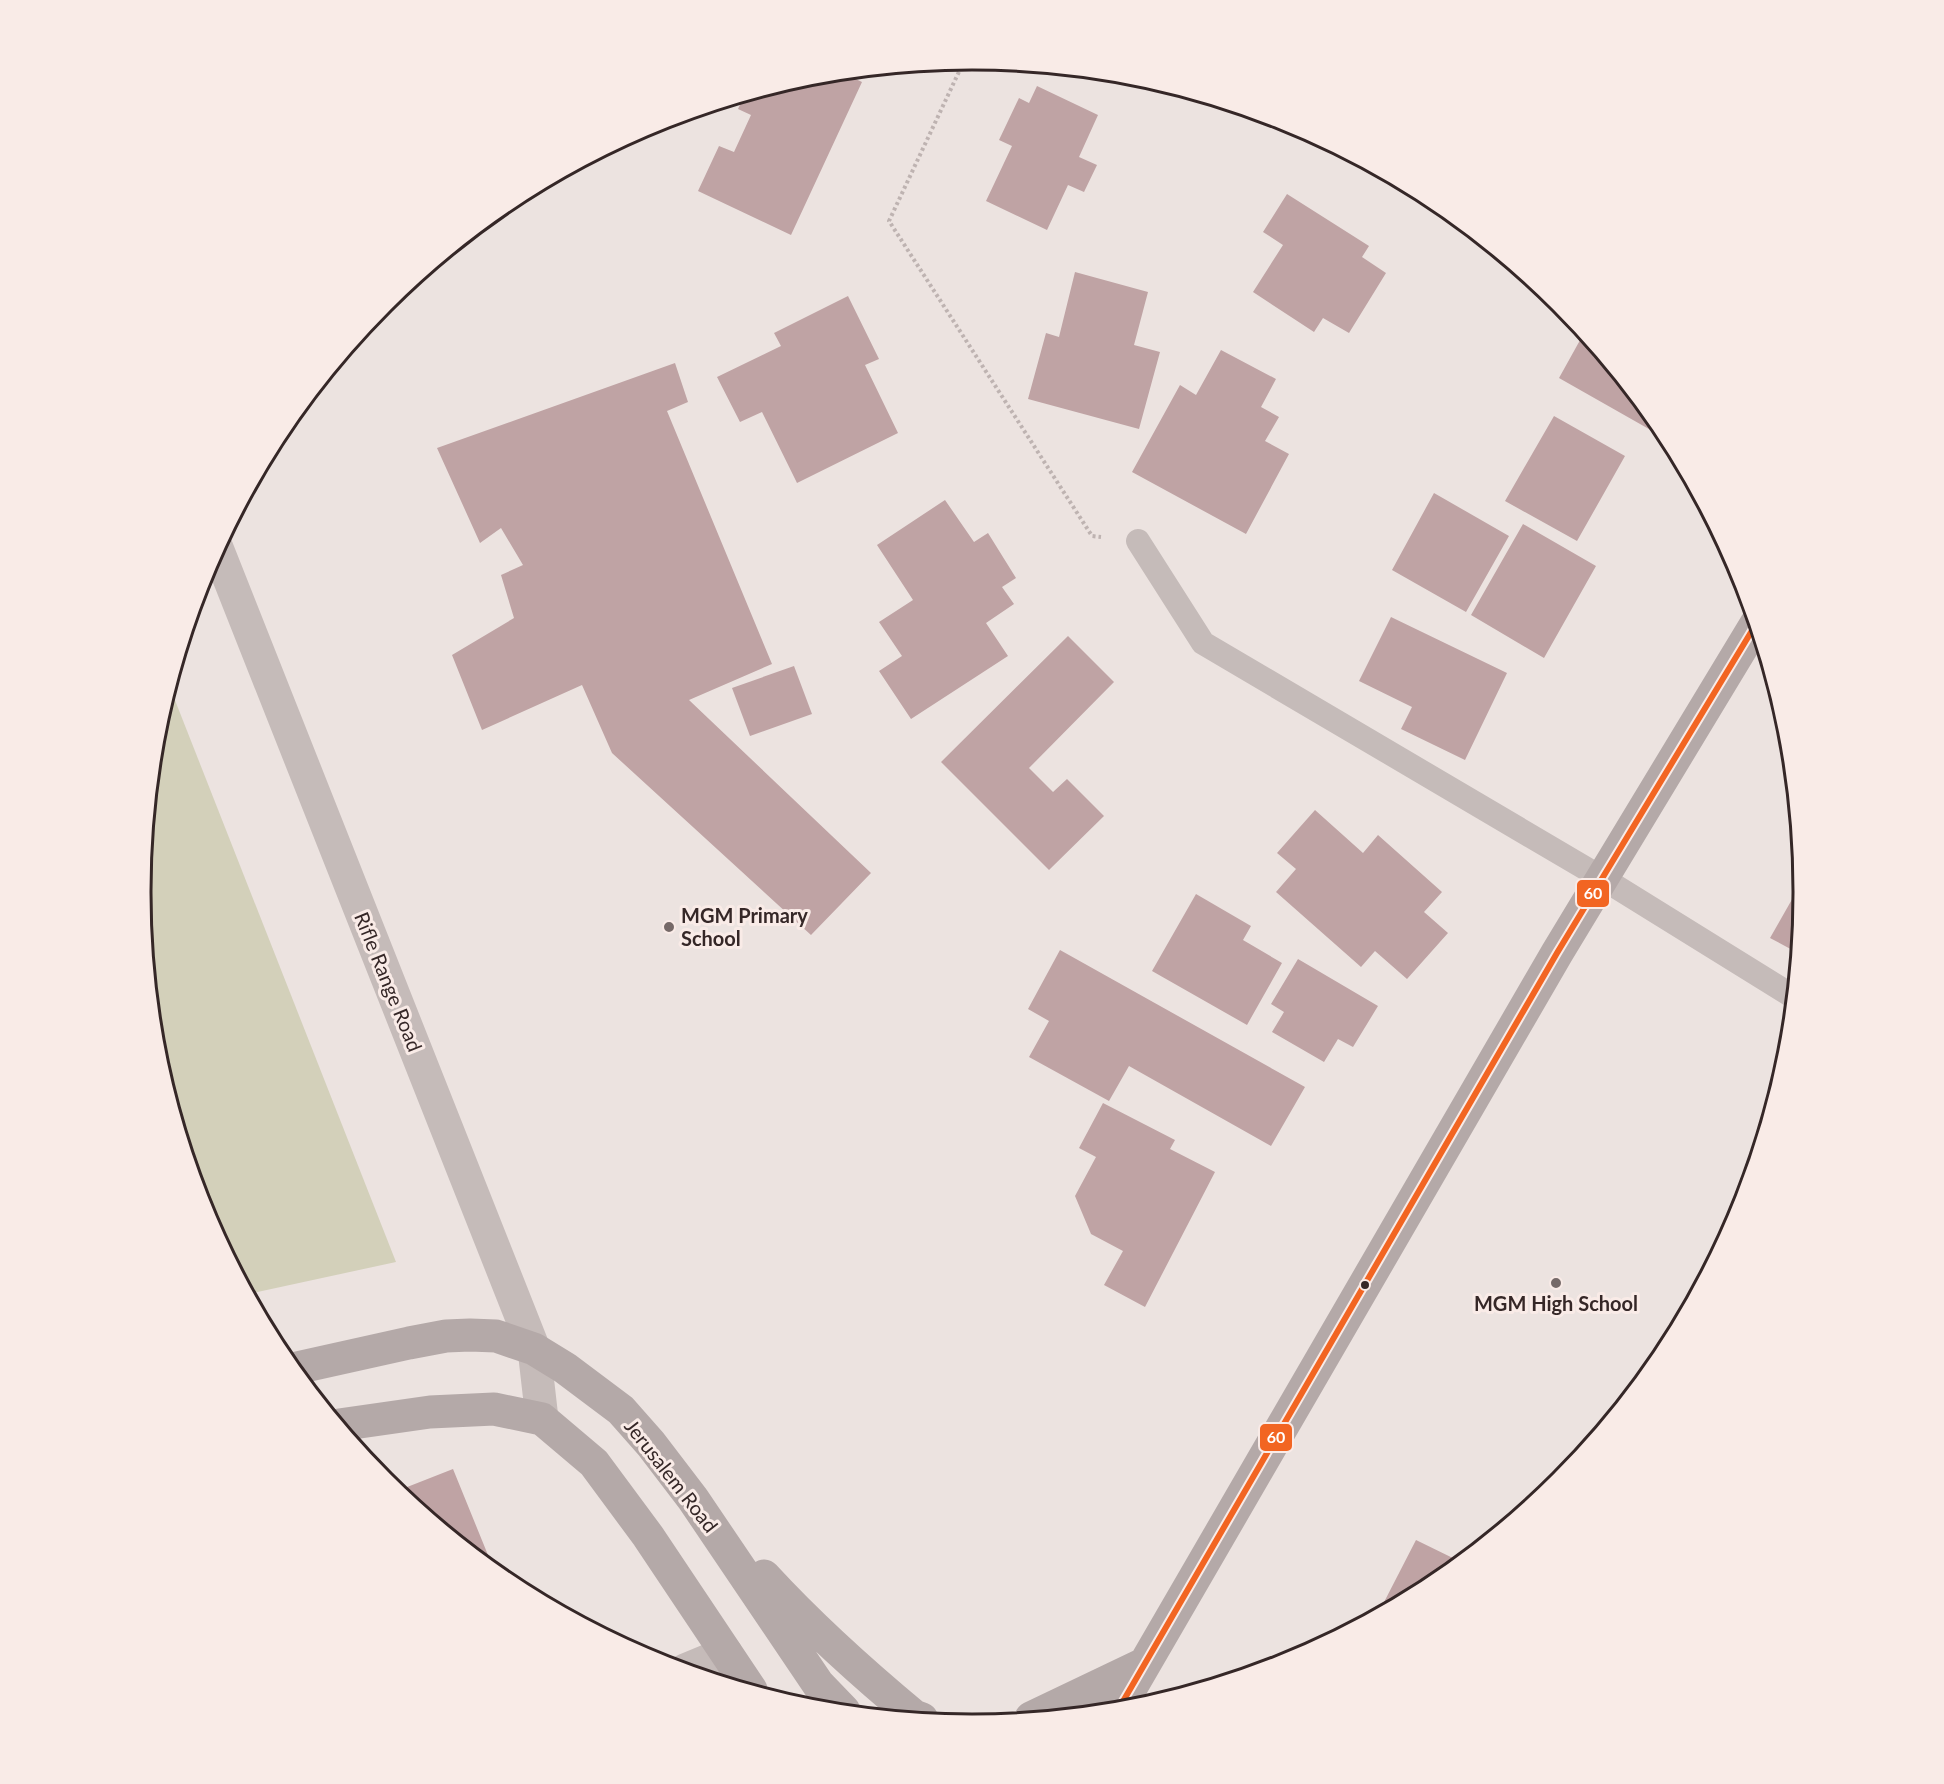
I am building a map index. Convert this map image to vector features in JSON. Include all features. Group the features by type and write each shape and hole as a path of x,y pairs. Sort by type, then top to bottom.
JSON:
{"main road":[{"path":"1124,1699 1602,878 1751,632"},
{"name":"Jerusalem Road","path":"302,1367 446,1336 496,1336 534,1349 565,1368 621,1410 651,1444 693,1499 818,1684 835,1701"},
{"path":"346,1424 430,1412 494,1409 542,1419 594,1463 648,1536 745,1682"},
{"path":"693,1499 815,1629 868,1678 909,1711"},
{"path":"1097,1703 1143,1665"},
{"path":"1049,1709 1143,1665"}],"street":[{"name":"Rifle Range Road","path":"221,559 534,1349 542,1419"},
{"path":"696,1665 726,1653"}],"lane":[{"path":"1138,541 1203,643 1602,878 1787,993"}],"path":[{"path":"960,70 889,221 1092,536 1138,541"}],"shaded area":[{"path":"174,697 396,1262 255,1292 213,1206 178,1105 166,1052 152,946 150,892 152,838 166,732"}],"building":[{"path":"856,79 862,82 791,235 698,191 719,146 734,152 751,115 738,109 740,104 759,98 812,86"},
{"path":"1037,86 1098,115 1079,157 1097,165 1084,192 1068,185 1047,230 986,201 1012,146 999,140 1019,98 1029,103"},
{"path":"1287,194 1369,246 1362,257 1386,273 1349,333 1323,318 1314,332 1253,292 1283,245 1263,232"},
{"path":"1075,272 1148,292 1134,345 1160,352 1139,429 1028,399 1046,333 1059,337"},
{"path":"848,296 879,359 865,365 898,433 797,483 762,412 740,422 717,377 781,346 774,333"},
{"path":"1580,340 1624,392 1651,430 1559,378"},
{"path":"1221,350 1276,379 1261,407 1279,417 1265,441 1289,454 1246,534 1132,472 1180,385 1196,395"},
{"path":"675,363 688,402 667,411 772,664 689,700 871,873 811,935 612,753 582,685 482,730 452,655 514,618 501,575 523,565 501,528 480,543 437,448"},
{"path":"1554,416 1625,456 1577,541 1505,501"},
{"path":"1434,493 1509,536 1466,612 1392,570"},
{"path":"945,500 974,542 988,533 1016,578 1002,587 1014,604 986,623 1008,656 911,719 879,671 902,656 879,622 913,600 877,545"},
{"path":"1523,524 1596,566 1544,658 1471,615"},
{"path":"1391,617 1507,673 1465,760 1401,729 1412,707 1359,681"},
{"path":"1068,636 1114,682 1029,768 1053,792 1067,779 1104,816 1049,870 941,762"},
{"path":"794,666 812,714 750,736 732,688"},
{"path":"1315,810 1363,853 1378,835 1442,892 1424,912 1448,933 1407,979 1375,951 1361,967 1276,892 1296,869 1277,853"},
{"path":"1196,894 1251,926 1243,940 1282,963 1247,1025 1152,971"},
{"path":"1793,898 1792,950 1770,938"},
{"path":"1060,950 1305,1087 1271,1146 1129,1066 1109,1101 1029,1057 1049,1021 1028,1009"},
{"path":"1298,959 1378,1006 1353,1047 1338,1039 1324,1062 1272,1032 1284,1012 1271,1004"},
{"path":"1103,1103 1175,1140 1170,1149 1215,1172 1145,1307 1104,1285 1123,1251 1091,1234 1075,1196 1096,1157 1079,1148"},
{"path":"453,1469 488,1555 430,1510 406,1487"},
{"path":"1416,1540 1452,1558 1428,1575 1384,1602"}],"transit line":[{"name":"60","path":"1124,1699 1557,953 1751,632"}],"place":[{"name":"MGM Primary School","path":"669,927"},
{"name":"MGM High School","path":"1556,1283"}]}
